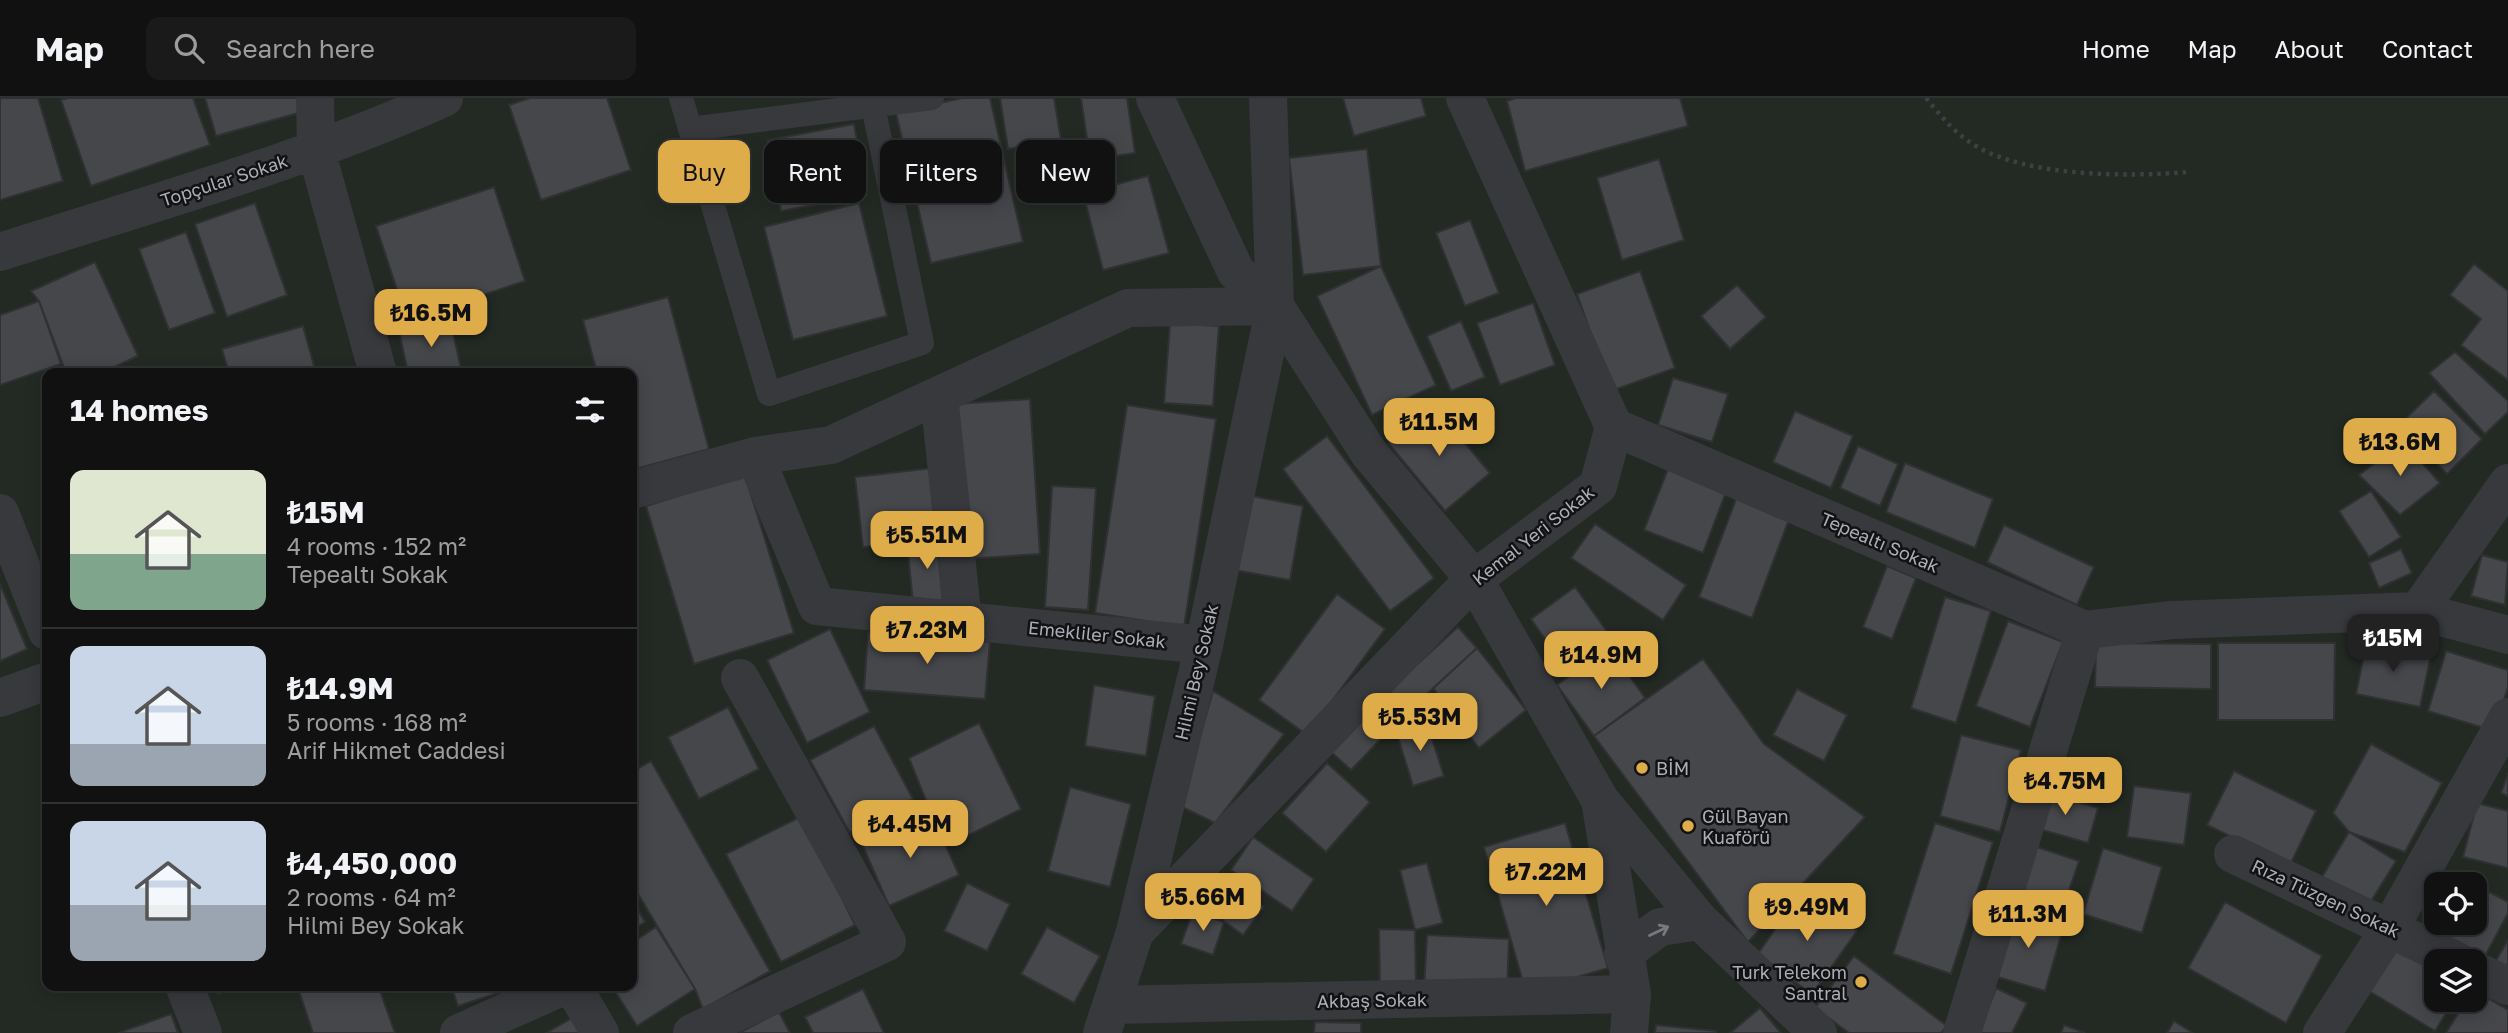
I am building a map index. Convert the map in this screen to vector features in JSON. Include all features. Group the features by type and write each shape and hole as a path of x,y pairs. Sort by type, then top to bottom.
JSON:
{"street":[{"path":"315,98 316,150 377,368"},
{"name":"Topçular Sokak","path":"0,252 316,150 371,114 444,98"},
{"path":"1155,98 1236,272 1275,306 1369,453 1474,579 1600,800 1700,921 1818,1033"},
{"name":"Hilmi Bey Sokak","path":"1107,1019 1135,932 1203,645 1275,306 1268,98"},
{"path":"1465,98 1614,427"},
{"path":"637,489 755,456 831,446 1128,308 1275,306"},
{"path":"939,396 963,621"},
{"name":"Kemal Yeri Sokak","path":"1135,932 1474,579 1598,486 1614,427"},
{"name":"Tepealtı Sokak","path":"1614,427 2085,630 2172,620 2418,611 2508,635"},
{"name":"Emekliler Sokak","path":"755,456 817,606 1203,645"},
{"path":"2418,611 2508,483"},
{"path":"0,513 42,618"},
{"path":"1962,1033 2085,630"},
{"path":"692,1033 887,942 740,678"},
{"path":"0,698 42,683"},
{"path":"2322,1033 2390,928 2508,717"},
{"path":"1600,800 1623,954 1632,994 1629,1033"},
{"name":"Rıza Tüzgen Sokak","path":"2233,854 2432,949"},
{"path":"1623,954 1660,927 1700,921"},
{"path":"2487,976 2508,986"},
{"path":"186,991 203,1033"},
{"path":"459,1033 553,991"},
{"path":"576,991 600,1033"},
{"name":"Akbaş Sokak","path":"1107,1019 1632,994"}],"lane":[{"path":"681,98 769,394 922,343 873,106"},
{"path":"690,129 932,98"}],"path":[{"path":"1926,98 1946,123 1977,147 2012,160 2129,177 2188,172"}],"shaded area":[{"path":"0,98 2508,98 2508,1033 0,1033"}],"building":[{"path":"0,98 38,98 63,181 0,200"},
{"path":"193,98 210,145 91,186 61,100"},
{"path":"205,98 298,98 302,112 216,136"},
{"path":"530,98 607,98 631,170 541,200 509,105"},
{"path":"962,98 990,98 1000,140 902,140 896,113"},
{"path":"1000,98 1054,98 1061,140 1016,140 1016,148 1008,149"},
{"path":"1081,98 1127,98 1135,153 1115,156 1115,140 1087,140"},
{"path":"1343,98 1421,98 1426,116 1354,136"},
{"path":"1516,98 1680,98 1688,126 1525,171 1507,101"},
{"path":"854,124 857,140 768,140"},
{"path":"1367,149 1381,266 1303,275 1289,158"},
{"path":"1002,150 1023,242 931,263 917,203 1002,203"},
{"path":"1659,159 1684,240 1622,260 1597,178"},
{"path":"1148,176 1169,253 1103,270 1086,203 1115,203 1115,185"},
{"path":"494,187 525,281 407,320 376,226"},
{"path":"255,203 287,295 227,317 195,224"},
{"path":"780,203 824,203 781,211"},
{"path":"859,203 887,316 793,340 764,227"},
{"path":"1470,220 1499,293 1465,306 1436,233"},
{"path":"186,232 215,313 169,330 139,249"},
{"path":"95,262 138,356 112,368 64,368 39,301 31,291"},
{"path":"2474,264 2508,291 2508,380 2461,345 2481,319 2450,295"},
{"path":"1381,266 1436,385 1372,415 1317,296"},
{"path":"1640,271 1675,368 1611,391 1577,294"},
{"path":"1737,285 1766,317 1730,349 1701,316"},
{"path":"668,297 709,449 637,469 637,368 596,368 583,320"},
{"path":"39,301 61,364 42,368 42,371 0,385 0,315"},
{"path":"1533,303 1555,365 1500,385 1477,323"},
{"path":"450,319 461,368 407,368 399,331"},
{"path":"1461,321 1485,377 1451,391 1427,336"},
{"path":"1170,323 1219,326 1213,406 1164,403"},
{"path":"303,326 315,368 228,368 222,349"},
{"path":"2455,352 2508,401 2508,412 2485,434 2429,373"},
{"path":"1673,378 1728,394 1712,442 1658,425"},
{"path":"2434,391 2482,439 2447,474 2399,425"},
{"path":"1030,399 1040,554 966,559 955,404"},
{"path":"1127,405 1216,419 1184,627 1095,613"},
{"path":"1433,405 1490,473 1445,511 1388,443"},
{"path":"1795,411 1853,436 1831,488 1773,462"},
{"path":"1327,436 1434,578 1390,611 1283,469"},
{"path":"2403,441 2440,483 2400,515 2359,475"},
{"path":"1858,446 1898,464 1880,506 1840,488"},
{"path":"1905,463 1993,499 1975,548 1886,512"},
{"path":"933,468 940,539 863,547 855,477"},
{"path":"1668,469 1726,492 1703,553 1644,530"},
{"path":"745,475 794,633 694,664 646,506"},
{"path":"1052,486 1096,488 1088,610 1045,607"},
{"path":"2371,491 2401,537 2369,557 2339,511"},
{"path":"1738,494 1791,514 1752,618 1699,597"},
{"path":"1247,495 1303,506 1290,580 1234,570"},
{"path":"1595,524 1686,585 1663,620 1571,558"},
{"path":"2004,525 2094,567 2077,605 1987,562"},
{"path":"940,539 946,600 913,603 907,543"},
{"path":"2401,549 2412,573 2379,588 2369,563"},
{"path":"2482,555 2508,562 2505,605 2471,596"},
{"path":"1887,566 1916,578 1892,639 1863,627"},
{"path":"0,584 27,649 0,661"},
{"path":"1575,587 1611,637 1566,669 1531,619"},
{"path":"1337,594 1385,629 1307,735 1259,700"},
{"path":"1945,597 1991,611 1956,723 1911,708"},
{"path":"2008,621 2063,642 2030,727 1976,706"},
{"path":"1458,627 1477,648 1400,719 1380,698"},
{"path":"830,629 870,712 807,743 767,660"},
{"path":"868,632 990,642 985,699 864,690"},
{"path":"2367,640 2431,655 2420,707 2356,694"},
{"path":"2096,643 2211,644 2211,689 2095,687"},
{"path":"2218,643 2335,643 2334,720 2218,720"},
{"path":"1609,647 1645,698 1594,736 1557,685"},
{"path":"1477,648 1526,710 1479,748 1433,688"},
{"path":"2446,651 2508,670 2508,687 2494,731 2428,711"},
{"path":"1703,659 1764,744 1865,817 1748,942 1594,736"},
{"path":"1094,685 1155,696 1146,756 1085,746"},
{"path":"1797,689 1847,715 1824,761 1773,735"},
{"path":"1213,691 1284,734 1215,823 1180,806"},
{"path":"1373,704 1400,719 1351,770 1329,750"},
{"path":"728,707 759,769 699,799 668,737"},
{"path":"1426,720 1444,776 1413,786 1396,731"},
{"path":"979,723 1021,809 951,844 931,813 909,758"},
{"path":"874,726 913,799 850,833 810,760"},
{"path":"1961,735 2021,750 2000,832 1940,816"},
{"path":"2371,744 2442,783 2405,852 2349,832 2333,813"},
{"path":"651,761 770,971 703,1009 695,989 637,892 637,769"},
{"path":"1327,763 1370,802 1326,852 1282,813"},
{"path":"2234,771 2316,811 2290,865 2207,825"},
{"path":"2508,773 2508,796 2501,793"},
{"path":"2134,786 2191,793 2184,845 2127,837"},
{"path":"1070,787 1131,804 1110,887 1048,871"},
{"path":"2043,791 2098,808 2088,843 2032,827"},
{"path":"2477,803 2508,811 2508,868 2463,857"},
{"path":"931,813 959,875 889,906 862,844"},
{"path":"802,816 855,925 781,962 726,854"},
{"path":"1565,823 1608,968 1526,992 1484,847"},
{"path":"1935,823 1993,842 1951,974 1893,954"},
{"path":"2349,832 2396,861 2368,906 2322,877"},
{"path":"1253,837 1314,879 1292,911 1231,870"},
{"path":"2034,846 2079,861 2060,917 2015,902"},
{"path":"2103,848 2162,867 2142,933 2083,914"},
{"path":"1427,863 1443,923 1415,930 1400,870"},
{"path":"1225,878 1264,907 1243,935 1204,907"},
{"path":"967,883 1010,904 987,951 944,931"},
{"path":"2487,891 2508,902 2508,913 2487,953 2487,949 2457,949 2431,935 2487,935"},
{"path":"1801,892 1857,931 1812,994 1757,955"},
{"path":"2225,902 2322,956 2286,1023 2188,968"},
{"path":"637,908 645,922 637,927"},
{"path":"2011,910 2064,925 2045,991 1991,975"},
{"path":"1193,911 1224,922 1213,955 1181,944"},
{"path":"656,927 695,989 637,1026 615,991 637,991 637,940"},
{"path":"1047,927 1100,956 1074,1003 1021,974"},
{"path":"1379,929 1415,930 1416,988 1380,988"},
{"path":"1427,935 1509,939 1507,992 1424,989"},
{"path":"2508,940 2508,973 2494,964"},
{"path":"2396,944 2424,960 2424,1012 2447,1012 2435,1031 2369,991"},
{"name":"Turk Telekom Santral","path":"1854,956 1947,1026 1941,1033 1849,1033 1815,1008"},
{"path":"1996,988 2027,1003 2012,1033 1979,1033"},
{"path":"863,989 884,1033 813,1033 805,1017"},
{"path":"299,991 380,991 395,1033 313,1033"},
{"path":"453,991 504,991 458,1006"},
{"path":"2487,998 2508,1010 2508,1033 2446,1033 2459,1012 2487,1012"},
{"path":"1760,1008 1781,1033 1730,1033"},
{"path":"779,1012 790,1033 739,1033"},
{"path":"171,1014 178,1033 118,1033"},
{"path":"572,1018 581,1033 546,1033"},
{"path":"2174,1021 2193,1033 2167,1033"},
{"path":"1315,1022 1361,1023 1361,1033 1314,1033"},
{"path":"1656,1025 1716,1031 1716,1033 1655,1033"},
{"path":"2064,1025 2085,1033 2061,1033"}],"place":[{"name":"BİM","path":"1642,768"},
{"name":"Gül Bayan Kuaförü","path":"1688,826"},
{"name":"Turk Telekom Santral","path":"1861,982"}]}
